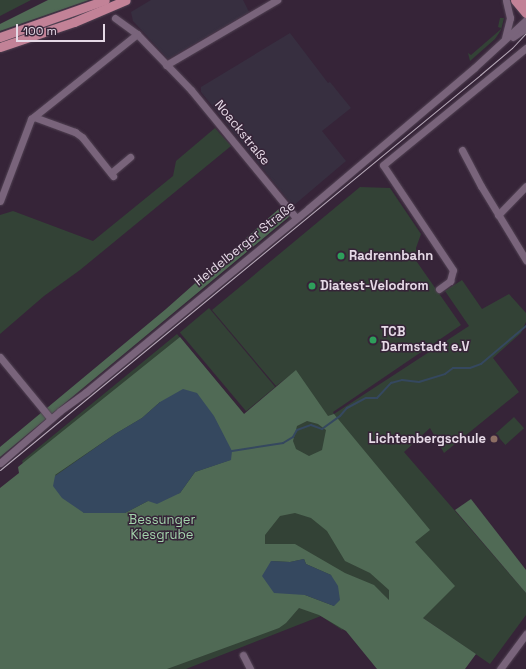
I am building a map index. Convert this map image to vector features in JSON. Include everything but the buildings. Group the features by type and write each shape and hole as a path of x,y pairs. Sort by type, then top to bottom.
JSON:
{"main road":[{"path":"0,37 104,0"},
{"path":"0,47 74,22 126,0"},
{"path":"515,0 526,13"}],"street":[{"path":"166,65 277,0"},
{"path":"504,42 510,23 506,0"},
{"name":"Noackstraße","path":"115,18 121,24 127,25 209,110 296,218"},
{"name":"Heidelberger Straße","path":"0,463 51,419 86,392 296,218 504,42 526,20"},
{"name":"Heidelberger Straße","path":"504,42 526,28"},
{"path":"0,201 31,119 136,34"},
{"path":"440,289 450,281 453,270 383,165 526,48"},
{"path":"34,117 75,132 82,137 112,175 130,157"},
{"path":"462,150 498,215 526,260"},
{"path":"498,215 526,186"},
{"path":"0,357 51,419"},
{"path":"501,669 526,634"},
{"path":"243,655 250,669"}],"shaded area":[{"path":"151,0 243,0 249,12 168,59 133,21 131,12"},
{"path":"290,33 328,83 330,82 351,108 322,131 346,161 293,206 201,92 201,87"}],"green space":[{"path":"0,0 31,0 0,16"},
{"path":"48,0 89,0 0,31 0,24"},
{"path":"500,18 504,18 501,30 495,39 470,61 468,53 471,55 500,30 501,28 498,27"},
{"path":"215,128 231,146 80,270 44,296 0,334 0,215 13,211 93,241 173,176 176,161"},
{"path":"360,187 390,188 421,234 416,248 417,262 461,325 333,412 334,414 469,326 445,291 462,280 482,309 509,294 526,313 526,322 521,333 493,358 519,392 444,453 430,428 404,452 526,593 526,615 490,664 423,618 390,590 389,601 381,592 342,630 321,616 186,669 103,669 22,461 177,334 245,415 296,371 276,386 212,310"},
{"path":"281,207 290,216 0,457 0,447 166,309"},
{"path":"209,308 275,387 246,411 180,332"},
{"name":"Bessunger Kiesgrube","path":"180,337 244,414 296,370 328,416 334,414 430,530 415,542 455,586 423,618 476,654 465,669 377,669 346,631 319,615 299,608 286,623 279,628 167,669 0,669 0,488 19,473 18,467","holes":["160,402 230,460 195,472 180,493 148,501 125,513 84,513 55,475 115,434 142,418","307,421 318,424 326,430 322,450 309,456 296,449 293,441 297,426","295,513 311,518 327,531 345,561 370,573 389,590 389,600 374,585 345,573 295,544 265,544 265,535 280,516","304,559 306,564 331,575 334,606 305,595 271,561 290,562"]},
{"path":"514,417 524,428 505,445 495,434"},
{"path":"471,499 526,570 526,593 455,510"}],"water":[{"path":"183,389 197,393 214,416 232,451 231,460 195,472 180,493 157,504 148,501 125,513 84,513 62,498 53,486 55,476 115,434 142,418 160,402"},
{"path":"304,559 306,564 331,575 338,586 340,600 334,606 305,595 274,593 262,576 271,561 290,562"}],"waterway":[{"path":"232,451 283,443 293,437 297,430 311,425 322,429 340,416 347,408 366,398 377,398 391,383 402,380 419,382 445,374 453,368 470,368 481,364 526,326"}],"tram line":[{"path":"0,470 480,75 512,48 526,33"}],"place":[{"name":"Radrennbahn","path":"341,256"},
{"name":"Diatest-Velodrom","path":"312,286"},
{"name":"TCB Darmstadt e.V","path":"373,340"},
{"name":"Lichtenbergschule","path":"494,439"}]}
